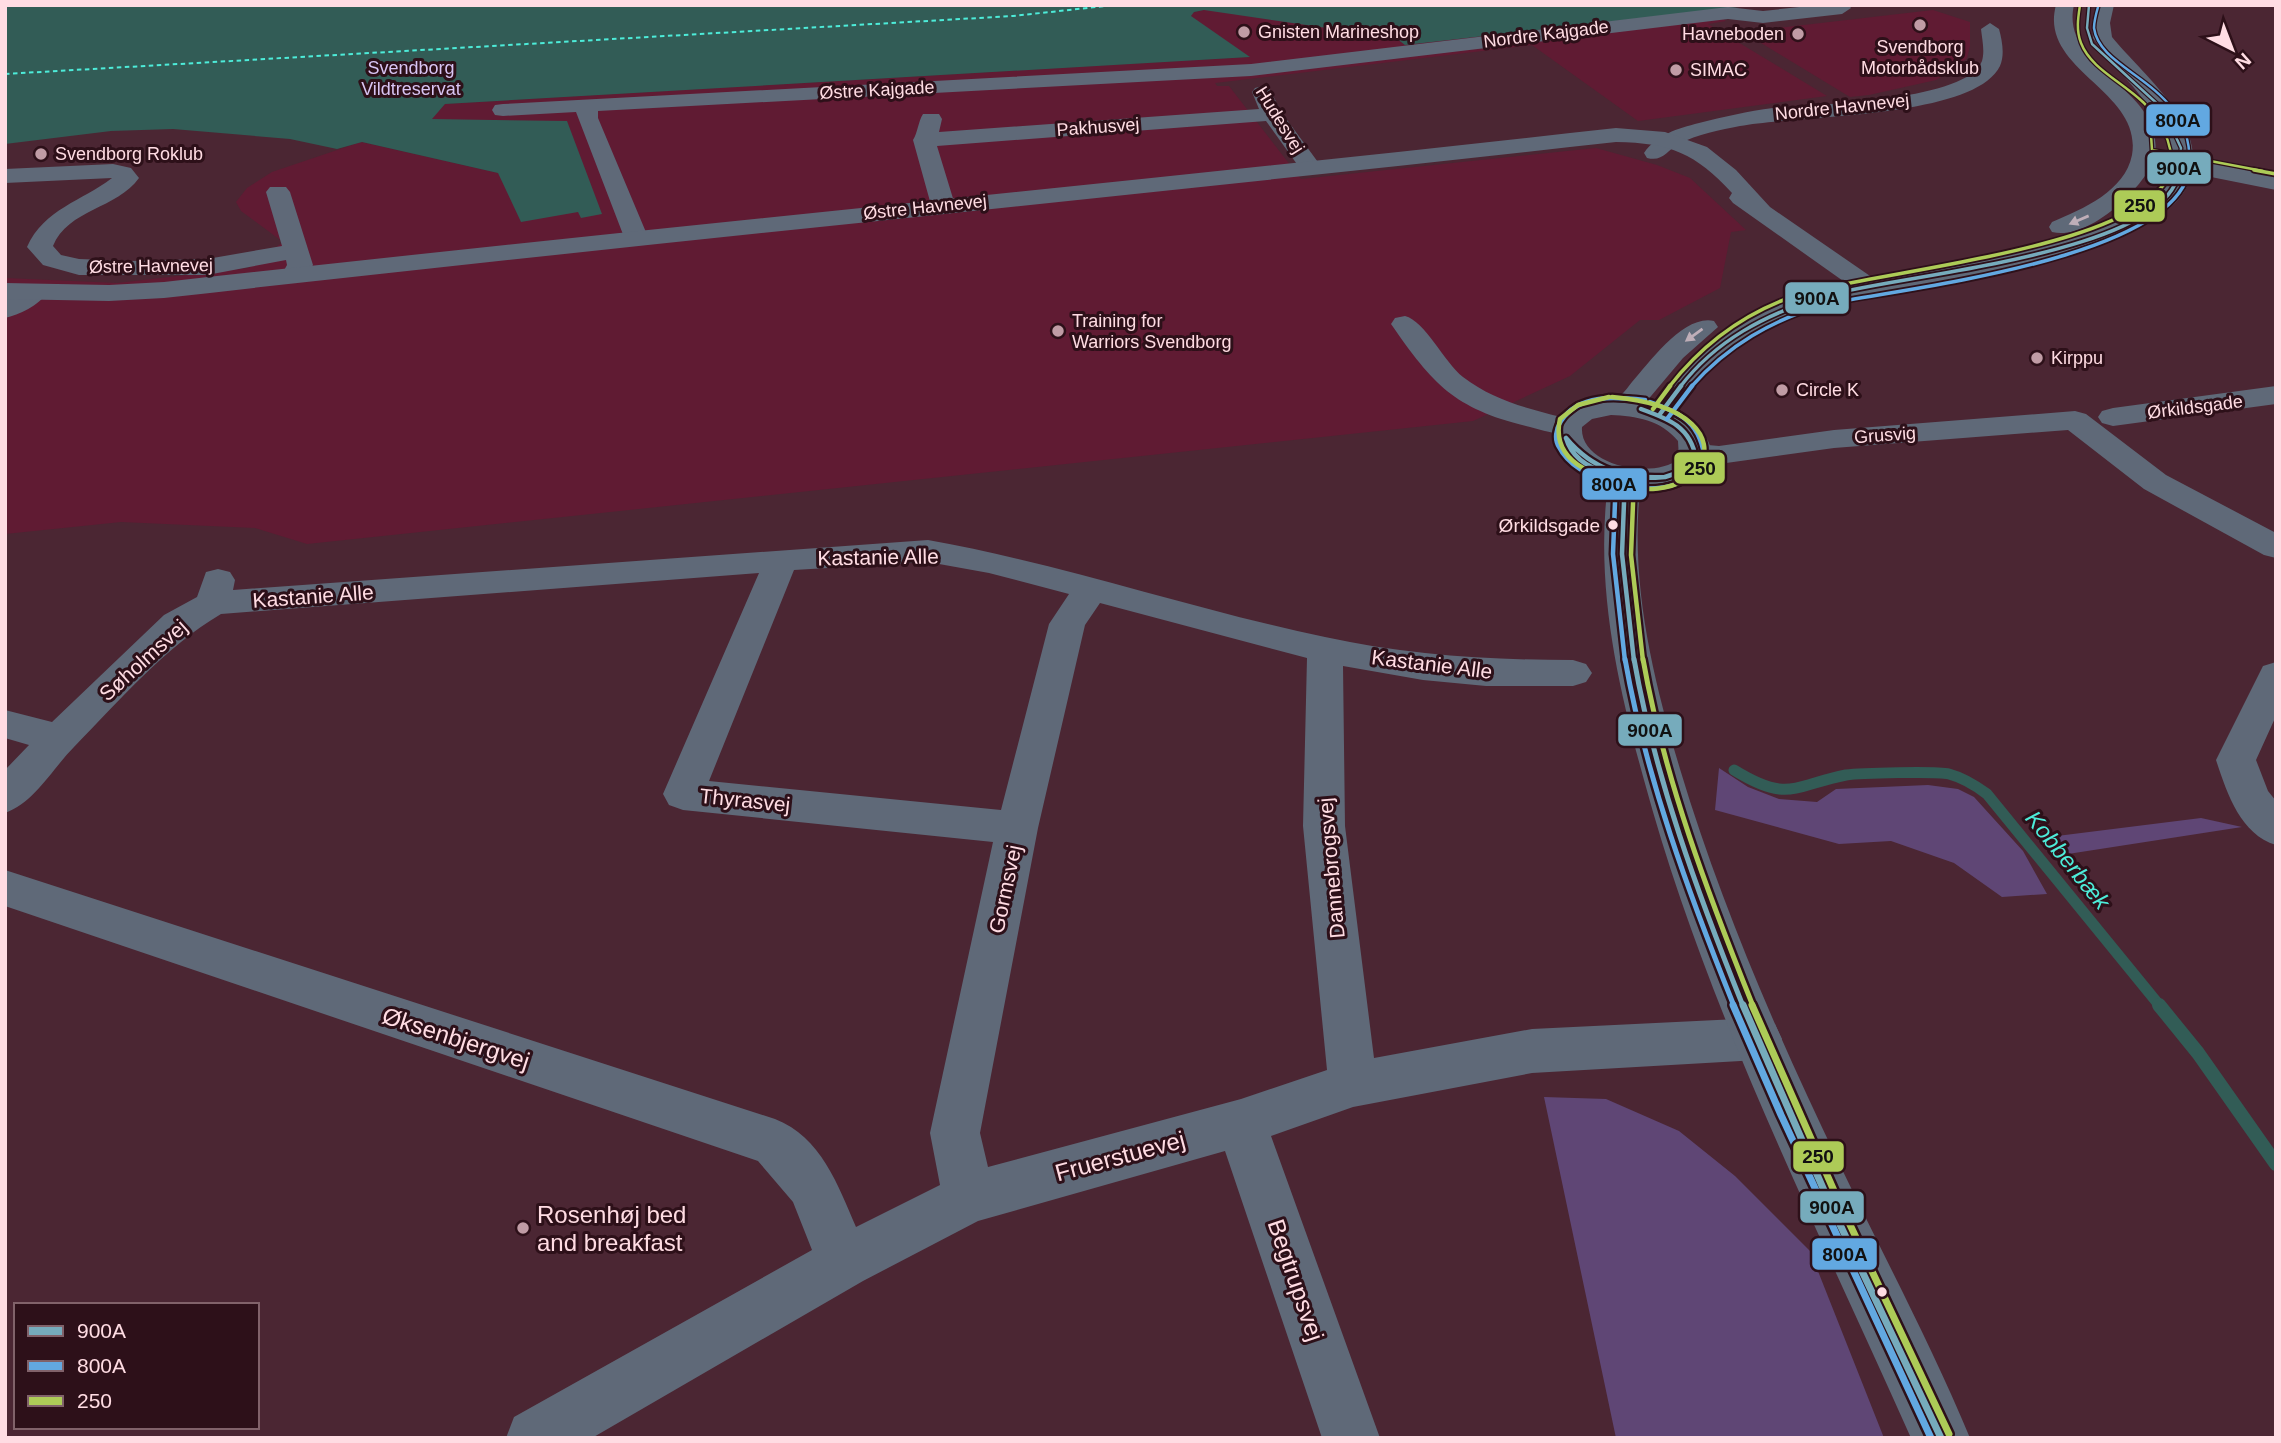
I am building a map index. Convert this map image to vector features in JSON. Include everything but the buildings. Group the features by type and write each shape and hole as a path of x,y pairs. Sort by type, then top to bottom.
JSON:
{"street":[{"path":"2089,5 2085,28 2091,43 2106,60 2156,100"},
{"path":"1660,414 1700,361 1734,334 1784,307 1858,280 2078,245 2113,232 2160,203 2176,183 2182,164 2176,134 2156,100 2103,38 2101,23 2105,5"},
{"path":"1628,406 1673,352 1707,325 1749,305 2018,240 2062,227 2093,214 2115,200 2134,181 2144,157 2141,132 2133,112 2078,55 2063,33 2061,22 2064,6"},
{"name":"Nordre Kajgade","path":"1251,70 1642,22 1728,13 1763,17 1842,8"},
{"name":"Nordre Havnevej","path":"1661,146 1771,115 1902,102 1964,87 1982,76 1989,67 1992,58 1990,29"},
{"path":"1312,40 1342,59"},
{"name":"Østre Kajgade","path":"503,110 1251,70"},
{"name":"Hudesvej","path":"1251,70 1272,114 1312,169"},
{"path":"929,87 932,126 924,140 943,205"},
{"path":"587,106 587,118 636,237"},
{"name":"Pakhusvej","path":"924,140 1272,114"},
{"name":"Østre Havnevej","path":"5,291 34,293 164,290 636,237 1312,169 1553,138 1625,147 1661,146 1858,280"},
{"path":"2144,157 2276,183"},
{"name":"Østre Havnevej","path":"5,176 113,171 122,173 127,178 56,223 43,235 40,247 52,260 65,264 131,269 208,267 295,251"},
{"path":"278,192 300,265 293,277"},
{"path":"5,310 34,293"},
{"path":"1405,324 1437,368 1471,397 1512,414 1567,426"},
{"name":"Ørkildsgade","path":"2113,416 2276,395"},
{"path":"1628,406 1660,414 1688,432 1695,442 1697,453 1686,470 1675,475 1643,480 1625,477 1591,465 1578,456 1565,436 1572,418 1595,407 1628,406"},
{"name":"Grusvig","path":"1697,453 1719,455 1833,439 2075,420 2155,482 2276,547"},
{"path":"1625,477 1619,513 1619,575 1634,672 1675,822 1758,1039 1941,1438"},
{"name":"Kastanie Alle","path":"216,592 928,551 989,562 1325,650 1436,668 1486,673 1573,673"},
{"name":"Thyrasvej","path":"781,560 683,794 1017,828"},
{"name":"Gormsvej","path":"969,1198 955,1133 1017,828 1067,624 1092,588"},
{"name":"Søholmsvej","path":"5,797 59,738 177,624 216,592"},
{"name":"Dannebrogsvej","path":"1325,650 1324,827 1353,1084"},
{"path":"2276,675 2236,760 2250,799 2276,829"},
{"path":"5,724 59,738"},
{"name":"Øksenbjergvej","path":"5,888 775,1143 812,1185 844,1262"},
{"name":"Fruerstuevej","path":"535,1438 844,1262 969,1198 1241,1123 1353,1084 1532,1051 1758,1039"},
{"name":"Begtrupsvej","path":"1241,1123 1351,1438"}],"shaded area":[{"name":"Svendborg Vildtreservat","path":"5,5 1757,5 1405,45 1396,38 1204,10 1194,12 1191,16 1250,57 445,104 432,119 567,121 602,214 581,218 578,212 521,222 498,173 362,142 337,149 290,139 173,129 111,131 5,144"},
{"path":"1204,10 1711,10 1726,21 1708,24 1827,96 1638,121 1532,45 1215,83 1217,86 1229,86 1301,179 1596,148 1657,165 1690,178 1746,230 1731,232 1720,288 1659,320 1640,320 1570,376 1473,421 307,544 255,528 121,522 5,534 5,278 117,283 248,268 283,242 241,211 236,202 247,188 272,172 361,142 498,173 579,212 601,214 431,119 445,104 1249,57 1191,17 1192,13"},
{"path":"1933,10 1970,22 1967,58 1936,80 1869,95 1850,97 1743,32"},
{"path":"1719,768 1748,787 1779,799 1817,802 1836,789 1928,785 1958,789 1974,797 2023,851 2047,894 2002,897 1954,863 1891,841 1839,844 1715,810"},
{"path":"2201,818 2242,827 2055,856 2041,838"},
{"path":"1544,1097 1606,1099 1679,1131 1735,1176 1810,1251 1884,1438 1616,1438"}],"waterway":[{"name":"Kobberbæk","path":"1734,770 1752,780 1779,789 1801,787 1846,775 1882,773 1942,773 1969,782 1987,794 2160,1006"},
{"name":"Kobberbæk","path":"2159,1005 2198,1053 2276,1164"}],"ferry route":[{"path":"5,74 1013,16 1115,5"}],"transit line":[{"name":"250","path":"1653,409 1676,378 1716,338 1747,317 1779,302 1820,288 1955,263 2068,237 2116,219 2152,199 2170,174 2172,158 2167,138 2156,114 2144,100 2089,57 2081,43 2077,26 2080,5"},
{"name":"900A","path":"1660,414 1693,370 1710,353 1729,338 1771,315 1823,296 2016,258 2093,239 2130,224 2160,204 2178,179 2181,148 2163,109 2095,50 2087,28 2089,5"},
{"name":"800A","path":"1667,419 1714,362 1743,340 1782,319 1826,304 2026,266 2082,250 2131,231 2168,208 2189,174 2189,154 2184,135 2164,97 2106,51 2094,29 2098,7"},
{"name":"250","path":"2151,135 2152,150 2276,174"},
{"name":"250","path":"1609,397 1578,405 1560,419 1558,433 1561,445 1578,465 1606,479 1641,488 1676,485 1690,478 1701,467 1705,458 1704,444 1697,429 1688,420 1665,407 1612,397"},
{"name":"800A","path":"1645,400 1597,399 1575,407 1559,424 1556,440 1560,450 1573,464 1590,475 1632,488 1675,485 1692,476 1705,461 1704,448 1696,429 1681,415 1650,402"},
{"name":"900A","path":"1641,409 1671,420 1691,438 1696,459 1686,470 1665,477"},
{"name":"900A","path":"1566,438 1586,459 1610,472 1636,477 1665,477"},
{"name":"900A","path":"1566,438 1570,450 1591,467 1623,476 1665,477"},
{"name":"800A","path":"1616,476 1613,554 1620,632 1635,708 1655,784 1682,868 1745,1034 1931,1438"},
{"name":"900A","path":"1625,477 1622,554 1629,630 1653,742 1690,864 1720,949 1789,1114 1941,1438"},
{"name":"250","path":"1634,478 1631,555 1638,631 1653,705 1699,865 1763,1031 1798,1112 1949,1434"}],"place":[{"name":"Svendborg Motorbådsklub","path":"1920,25"},
{"name":"Gnisten Marineshop","path":"1244,32"},
{"name":"Havneboden","path":"1798,34"},
{"name":"SIMAC","path":"1676,70"},
{"name":"Svendborg Roklub","path":"41,154"},
{"name":"Training for Warriors Svendborg","path":"1058,331"},
{"name":"Kirppu","path":"2037,358"},
{"name":"Circle K","path":"1782,390"},
{"name":"Ørkildsgade","path":"1613,525"},
{"name":"Rosenhøj bed and breakfast","path":"523,1228"}]}
